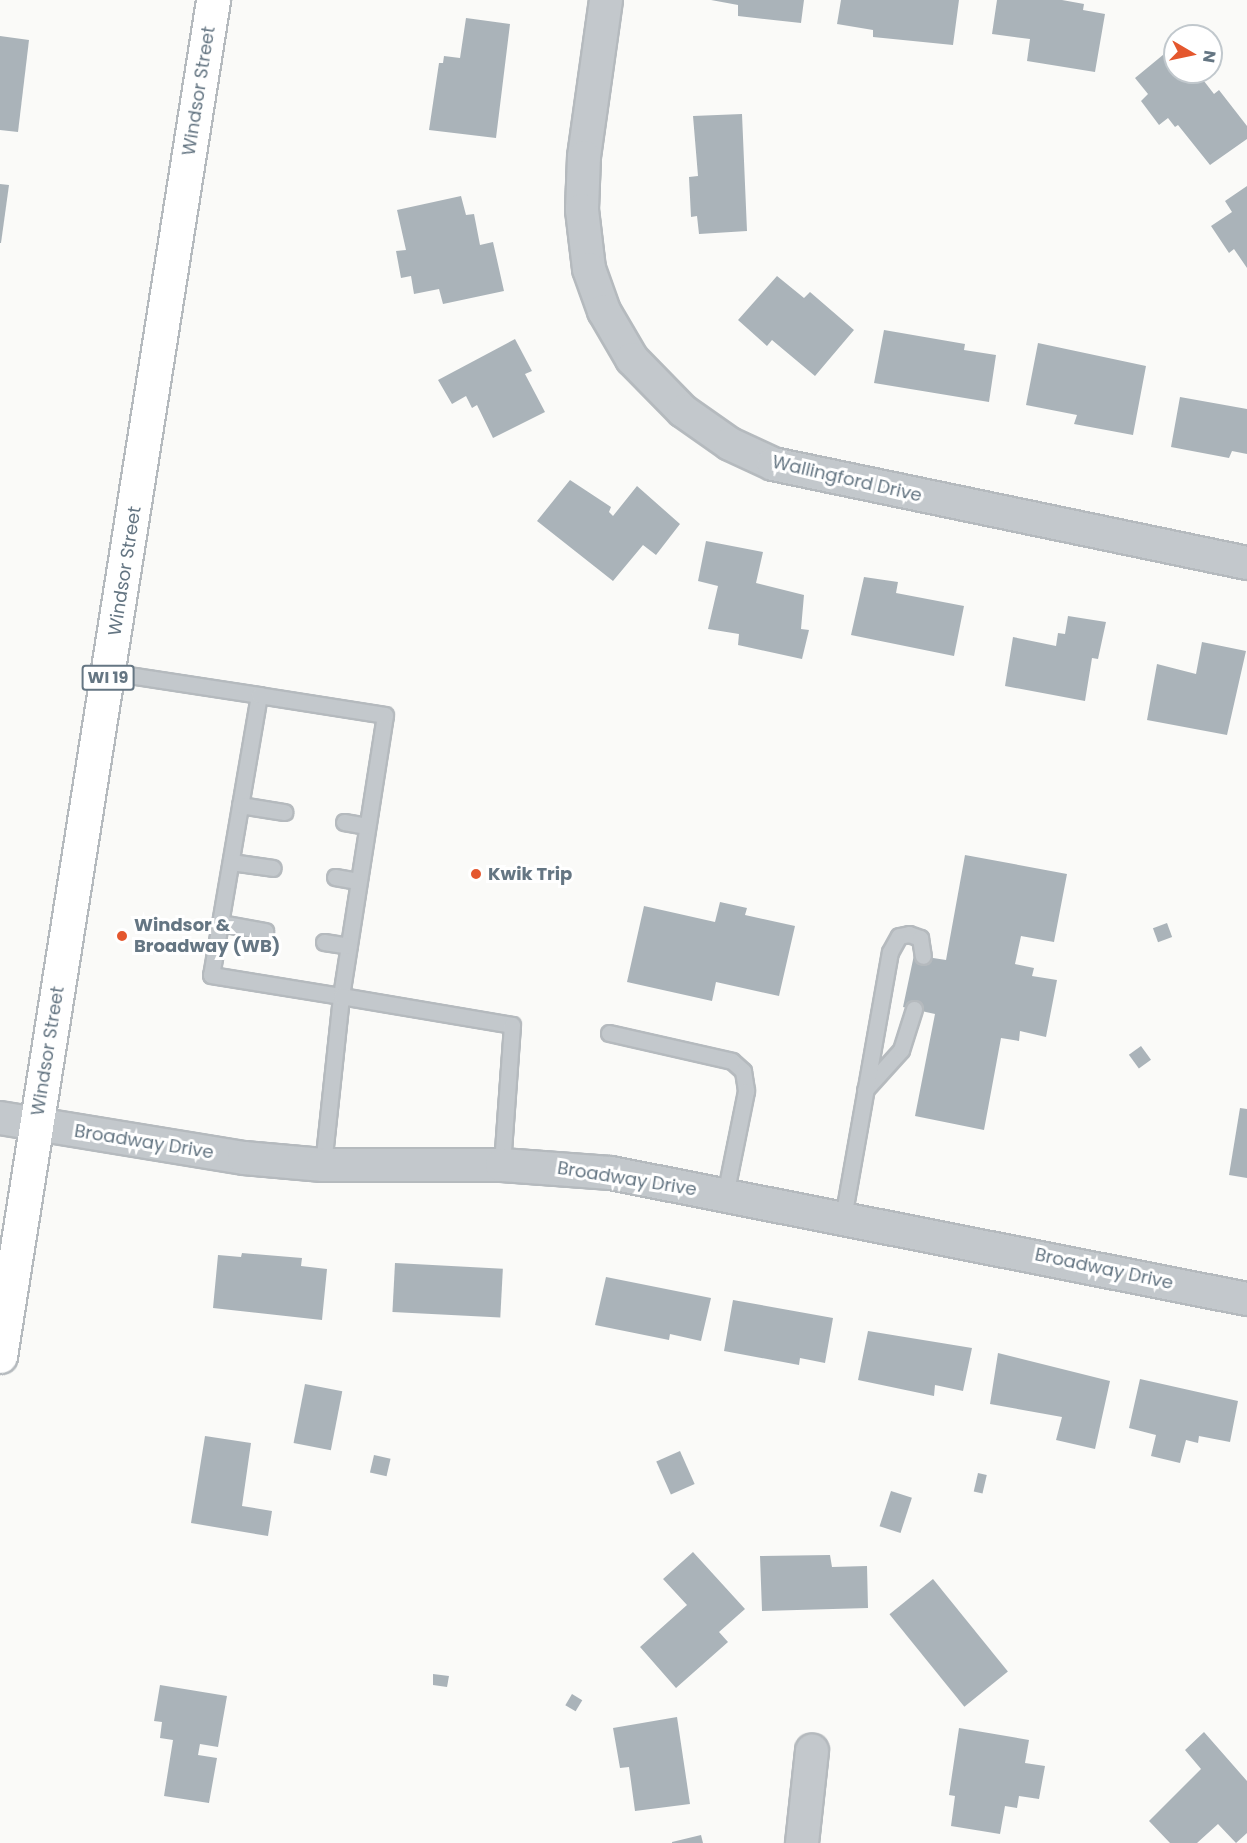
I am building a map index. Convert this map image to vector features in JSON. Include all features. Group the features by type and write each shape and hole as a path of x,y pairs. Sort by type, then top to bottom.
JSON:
{"main road":[{"name":"Windsor Street","path":"0,1356 213,0"}],"street":[{"name":"Wallingford Drive","path":"606,0 584,157 582,210 589,269 604,311 632,359 683,411 730,444 773,464 1247,563"},
{"name":"Broadway Drive","path":"0,1118 244,1158 323,1166 502,1165 611,1173 1247,1299"},
{"path":"802,1843 812,1750"}],"lane":[{"path":"109,672 385,715 341,996 323,1166"},
{"path":"259,695 212,975 512,1025 502,1165"},
{"path":"240,805 284,812"},
{"path":"344,822 367,826"},
{"path":"231,862 273,868"},
{"path":"335,877 358,881"},
{"path":"220,923 265,931"},
{"path":"843,1218 890,952 899,936 909,934 920,938 923,956"},
{"path":"324,942 349,946"},
{"path":"865,1090 901,1050 914,1009"},
{"path":"609,1033 732,1061 743,1071 746,1091 725,1195"}],"building":[{"path":"711,0 804,0 801,23 738,16 738,5"},
{"path":"841,0 959,0 953,45 873,37 873,30 837,24"},
{"path":"997,0 1062,0 1084,4 1083,10 1105,14 1095,72 1027,61 1030,39 992,34"},
{"path":"466,18 510,24 496,138 429,130 439,63 443,63 444,56 460,58"},
{"path":"0,36 29,40 18,132 0,130"},
{"path":"1163,55 1163,84 1206,84 1214,94 1219,90 1247,126 1247,139 1210,165 1178,125 1175,127 1168,118 1159,125 1141,101 1148,94 1135,78"},
{"path":"742,114 747,231 699,234 697,216 691,217 689,177 698,176 693,116"},
{"path":"0,184 9,185 1,243 0,243"},
{"path":"1247,186 1247,268 1234,249 1229,253 1211,226 1232,212 1225,201"},
{"path":"461,196 466,215 474,214 480,245 493,242 504,291 443,304 439,289 414,294 411,276 401,278 396,251 406,250 397,210"},
{"path":"777,276 804,298 810,292 854,330 815,376 772,340 767,346 738,320"},
{"path":"884,330 965,344 964,350 996,355 989,402 874,383"},
{"path":"515,339 532,371 525,374 545,412 493,438 477,405 472,408 466,396 452,404 438,380"},
{"path":"1038,343 1146,366 1133,435 1074,424 1077,415 1026,405"},
{"path":"1180,397 1247,409 1247,454 1232,451 1229,458 1171,447"},
{"path":"570,480 611,507 609,512 613,516 637,486 680,524 656,555 643,545 613,581 537,521"},
{"path":"706,541 763,552 756,583 804,595 801,629 809,630 802,659 738,645 739,634 708,629 718,586 698,581"},
{"path":"864,577 898,582 896,593 964,606 954,656 851,635"},
{"path":"1068,616 1106,622 1098,659 1092,658 1085,701 1005,686 1013,637 1056,646 1058,633 1065,634"},
{"path":"1202,642 1246,651 1227,735 1147,720 1157,664 1196,674"},
{"path":"965,855 1067,874 1054,942 1021,936 1015,964 1034,968 1032,976 1057,980 1046,1037 1020,1031 1019,1041 1001,1038 984,1130 915,1116 935,1014 903,1007 914,955 946,960"},
{"path":"720,902 747,908 745,915 795,926 779,996 716,982 712,1001 627,982 644,906 715,922"},
{"path":"1167,923 1172,937 1158,942 1153,928"},
{"path":"1141,1046 1151,1060 1139,1069 1129,1055"},
{"path":"1240,1108 1247,1109 1247,1178 1229,1175"},
{"path":"242,1253 302,1258 301,1266 327,1269 322,1320 213,1308 218,1255 241,1257"},
{"path":"395,1263 503,1269 500,1318 392,1312"},
{"path":"606,1277 711,1298 701,1341 670,1334 669,1340 595,1325"},
{"path":"733,1300 833,1318 825,1363 800,1358 799,1365 724,1351"},
{"path":"868,1331 972,1348 963,1391 935,1385 934,1396 858,1380"},
{"path":"998,1353 1110,1381 1095,1449 1056,1440 1062,1417 990,1404"},
{"path":"1140,1379 1238,1401 1230,1442 1199,1436 1198,1443 1186,1440 1180,1463 1151,1456 1156,1435 1129,1428"},
{"path":"305,1384 342,1391 331,1450 294,1443"},
{"path":"205,1436 251,1443 242,1506 272,1511 268,1536 191,1523"},
{"path":"680,1451 695,1484 671,1494 656,1462"},
{"path":"374,1455 391,1459 387,1476 370,1473"},
{"path":"978,1473 987,1475 982,1494 974,1492"},
{"path":"891,1491 912,1498 900,1533 880,1526"},
{"path":"693,1552 745,1609 719,1632 728,1642 676,1688 640,1647 687,1605 663,1579"},
{"path":"830,1555 832,1567 867,1566 868,1608 762,1611 760,1556"},
{"path":"933,1579 1008,1671 964,1707 889,1614"},
{"path":"433,1674 449,1676 447,1687 433,1685"},
{"path":"160,1685 227,1696 218,1747 200,1744 198,1755 217,1758 209,1803 164,1796 173,1740 160,1738 162,1722 154,1721"},
{"path":"572,1694 582,1700 576,1711 565,1705"},
{"path":"677,1717 690,1804 635,1811 629,1767 620,1768 613,1728"},
{"path":"959,1728 1029,1740 1025,1763 1045,1766 1039,1799 1019,1796 1017,1808 1005,1806 1000,1834 951,1826 955,1796 949,1795"},
{"path":"1204,1732 1247,1781 1247,1833 1236,1843 1218,1824 1197,1843 1170,1843 1149,1821 1201,1769 1185,1750"},
{"path":"701,1835 703,1843 672,1843 672,1842"}],"place":[{"name":"Kwik Trip","path":"476,874"},
{"name":"Windsor & Broadway (WB)","path":"122,936"}]}
